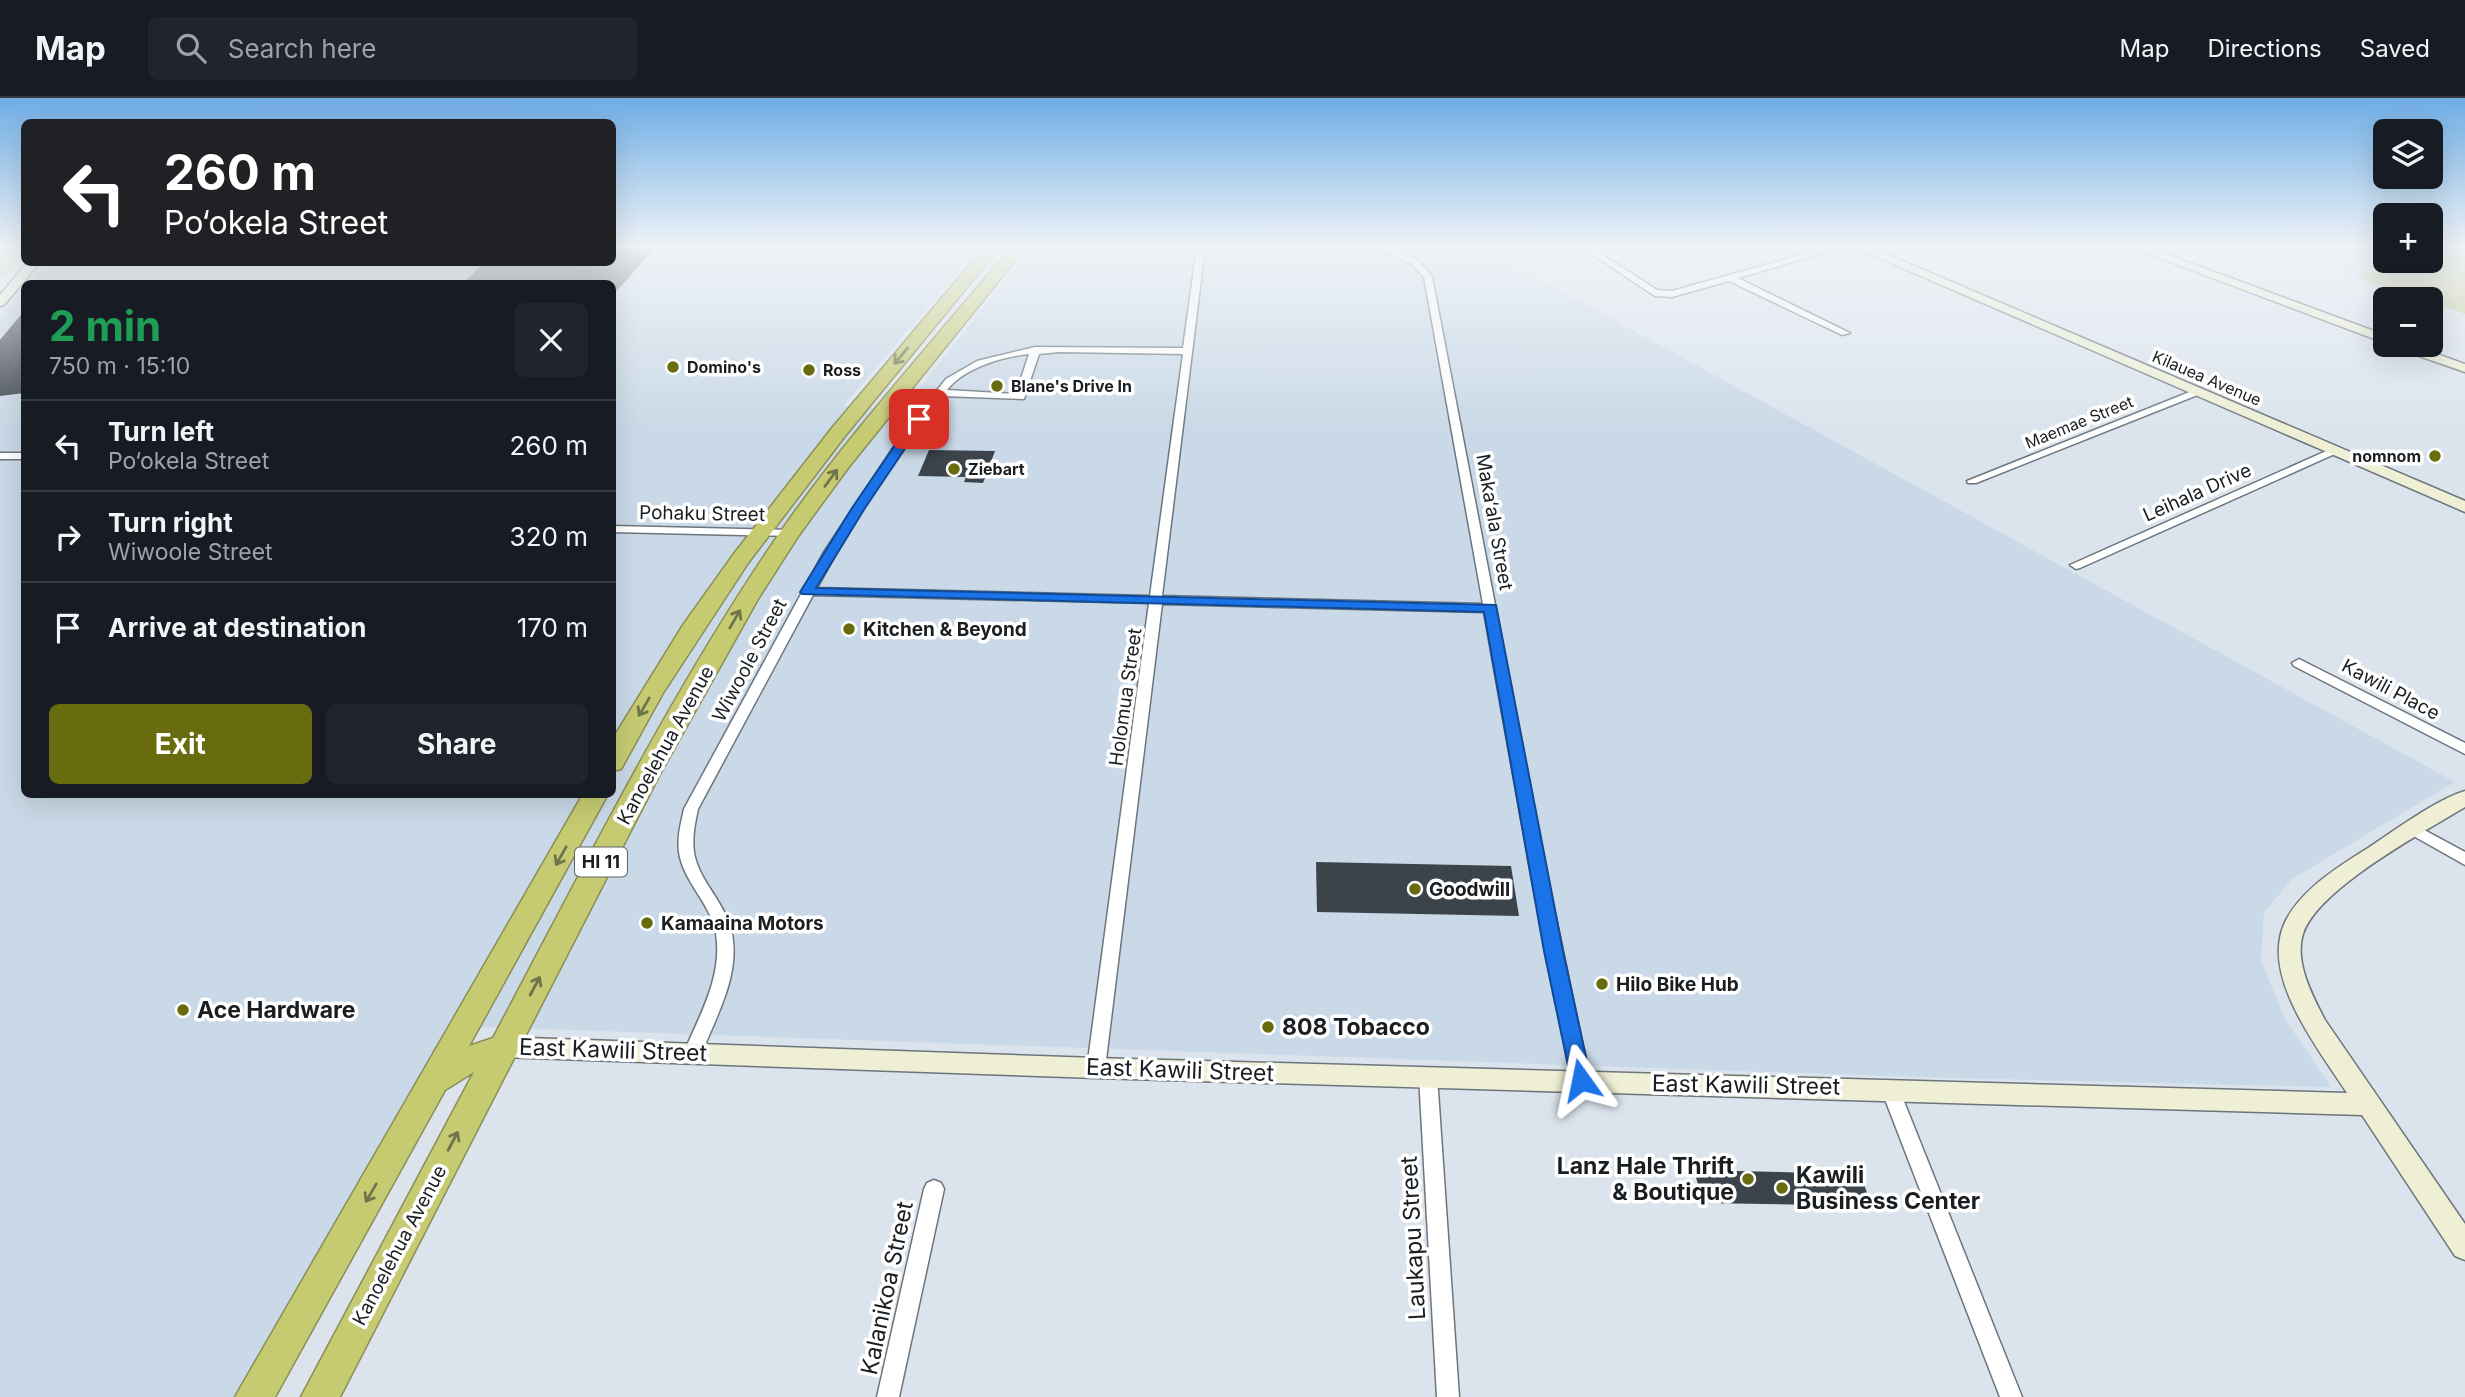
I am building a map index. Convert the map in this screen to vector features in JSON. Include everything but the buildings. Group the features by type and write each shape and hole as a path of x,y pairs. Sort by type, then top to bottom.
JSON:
{"highway":[{"name":"Kanoelehua Avenue","path":"616,752 667,667 758,532 811,463 942,308"},
{"name":"Kanoelehua Avenue","path":"320,1397 503,1046 701,678 790,533 841,464 969,308"},
{"name":"Kanoelehua Avenue","path":"254,1397 484,995 592,798"},
{"path":"484,995 480,1015 484,1035 489,1042 503,1046"},
{"path":"429,1091 453,1068 503,1046"}],"street":[{"name":"Holomua Street","path":"1096,1068 1193,308"},
{"name":"Maka‘ala Street","path":"1434,308 1463,449 1553,951 1581,1080"},
{"path":"1792,308 1845,333"},
{"name":"Kilauea Avenue","path":"2000,308 2465,506"},
{"path":"2300,308 2373,335"},
{"name":"Wiwoole Street","path":"693,1052 721,980 726,956 724,933 717,909 697,882 688,864 684,842 691,809 807,592 909,432 949,381 971,367 1001,356 1035,350 1188,351"},
{"path":"940,393 1020,397 1035,350"},
{"path":"2434,357 2465,368"},
{"name":"Maemae Street","path":"1972,481 2197,392"},
{"name":"Leihala Drive","path":"2076,565 2333,451"},
{"path":"0,456 21,456"},
{"name":"Pohaku Street","path":"616,529 790,533"},
{"path":"807,592 1157,598 1491,608"},
{"name":"Kawili Place","path":"2299,663 2465,749"},
{"path":"2465,798 2326,888 2304,912 2291,937 2294,972 2310,1014 2367,1104 2465,1247"},
{"path":"2415,830 2465,859"},
{"name":"East Kawili Street","path":"503,1046 1096,1068 2367,1104"},
{"name":"Laukapu Street","path":"1428,1076 1448,1397"},
{"path":"1890,1089 2011,1397"},
{"name":"Kalanikoa Street","path":"888,1397 934,1189"}],"shaded area":[{"path":"8,308 21,308 21,798 616,798 616,308 927,308 843,406 902,410 984,308 1591,308 2455,782 2292,879 2264,913 2261,961 2285,1019 2331,1087 1911,1077 457,1026 245,1397 0,1397 0,317"},
{"path":"2447,308 2465,308 2465,314"}],"green space":[{"path":"2447,308 2465,308 2465,314"}],"place":[{"name":"Domino's","path":"673,367"},
{"name":"Ross","path":"809,370"},
{"name":"Blane's Drive In","path":"997,386"},
{"name":"nomnom","path":"2435,456"},
{"name":"Ziebart","path":"954,469"},
{"name":"Kitchen & Beyond","path":"849,629"},
{"name":"Goodwill","path":"1415,889"},
{"name":"Kamaaina Motors","path":"647,923"},
{"name":"Hilo Bike Hub","path":"1602,984"},
{"name":"Ace Hardware","path":"183,1010"},
{"name":"808 Tobacco","path":"1268,1027"},
{"name":"Lanz Hale Thrift & Boutique","path":"1748,1179"},
{"name":"Kawili Business Center","path":"1782,1188"}],"route":[{"path":"919,419 858,508 807,592 1157,598 1491,608 1553,951 1581,1080"}]}
